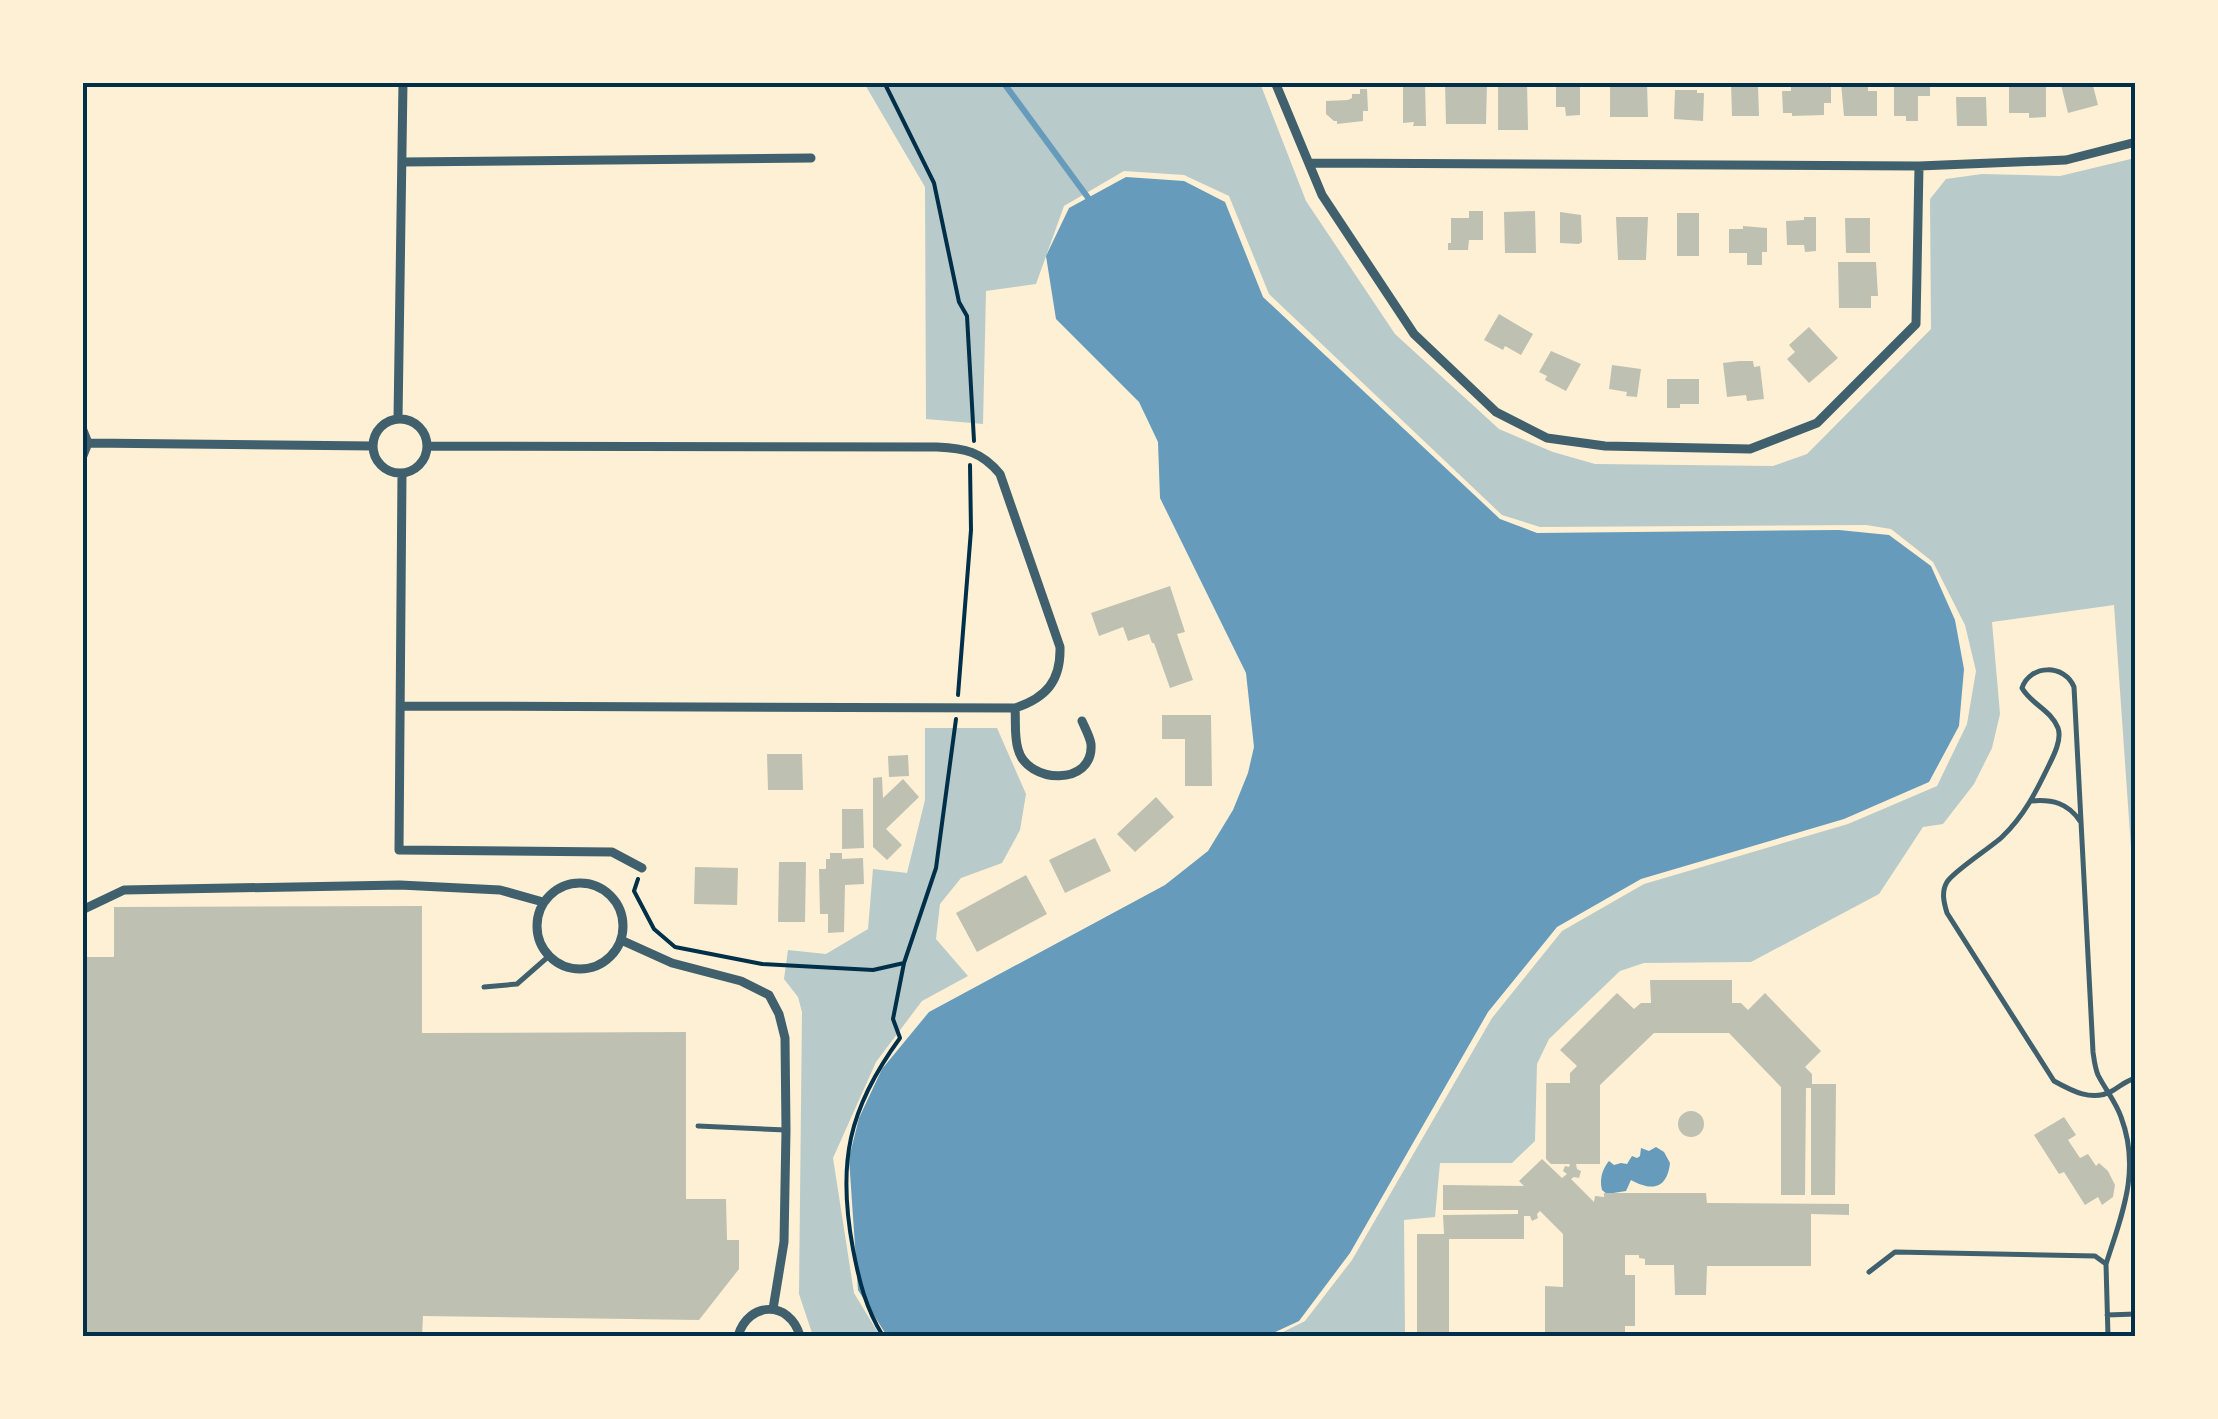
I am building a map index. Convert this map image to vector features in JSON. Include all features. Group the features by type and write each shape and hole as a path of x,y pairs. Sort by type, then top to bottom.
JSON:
{"street":[{"path":"398,420 403,82"},
{"path":"1275,82 1322,196 1414,334 1496,412 1547,438 1605,446 1750,449 1817,423 1916,324 1919,166"},
{"path":"1310,163 1919,166 2066,160 2136,142"},
{"path":"402,162 811,158"},
{"path":"398,420 419,427 427,446 419,466 402,473 380,464 374,446 380,429 398,420"},
{"path":"82,428 88,443 82,458"},
{"path":"88,443 374,446"},
{"path":"401,706 1015,708 1042,696 1061,665 1060,647 1000,474 990,462 972,452 937,447 427,446"},
{"path":"402,473 399,850 612,852 642,868"},
{"path":"1015,708 1018,752 1032,770 1056,778 1076,772 1088,760 1091,742 1082,722"},
{"path":"82,910 124,890 400,885 500,890 543,902"},
{"path":"563,886 596,886 609,894 620,909 621,940 604,960 591,967 572,968 558,962 540,944 536,927 543,902 563,886"},
{"path":"621,940 672,962 742,981 769,995 779,1014 785,1038 784,1242 772,1310"},
{"path":"738,1336 746,1319 763,1310 783,1312 792,1319 800,1336"}],"lane":[{"path":"2108,1336 2106,1264 2124,1211 2133,1162 2121,1116 2110,1093 2096,1073 2093,1052 2074,687 2062,671 2033,672 2022,688 2027,698 2057,724 2060,736 2027,811 1947,882 1943,896 1947,913 2054,1080 2080,1095 2110,1093 2123,1082 2136,1078"},
{"path":"2031,801 2059,803 2072,810 2082,823"},
{"path":"484,987 517,984 549,956"},
{"path":"698,1126 786,1130"},
{"path":"1868,1272 1894,1252 2095,1256 2106,1264"},
{"path":"2107,1314 2134,1314"}],"path":[{"path":"883,1336 866,1306 852,1242 845,1176 849,1144 868,1085 900,1038 893,1019 904,963 936,868 943,830 957,708 974,441 968,316 959,302 934,183 884,82"},
{"path":"642,868 634,891 654,928 675,948 762,964 873,970 904,963"},
{"path":"2134,1246 2134,1314"}],"shaded area":[{"path":"864,83 1260,83 1306,201 1395,334 1499,429 1553,452 1595,464 1773,466 1807,454 1931,329 1930,199 1946,179 1982,174 2060,176 2135,158 2135,905 2114,605 1992,622 2000,714 1992,748 1974,784 1943,824 1923,827 1879,894 1751,962 1644,963 1620,971 1549,1039 1537,1064 1535,1141 1512,1163 1440,1163 1435,1217 1404,1220 1405,1333 1275,1336 1305,1321 1352,1260 1492,1018 1562,931 1644,884 1848,824 1937,786 1967,724 1976,671 1965,625 1933,562 1891,529 1866,525 1540,527 1502,515 1269,294 1229,196 1184,175 1124,171 1064,206 1036,284 986,291 983,424 926,419 925,187"},
{"path":"925,728 997,728 1026,794 1020,830 1002,863 961,878 940,904 936,939 968,976 922,1001 876,1062 833,1158 854,1293 880,1336 813,1336 799,1294 802,1012 798,997 784,979 788,950 826,954 868,929 873,869 907,873 925,800"}],"water":[{"path":"1126,177 1184,181 1225,202 1263,297 1500,519 1537,533 1839,530 1889,535 1931,566 1955,620 1964,669 1959,726 1929,782 1844,819 1641,879 1557,927 1488,1012 1350,1253 1299,1321 1267,1336 887,1336 858,1290 849,1158 859,1118 882,1069 929,1012 1165,885 1208,851 1233,810 1254,747 1246,673 1160,498 1158,442 1139,402 1056,319 1046,256 1069,208"},
{"path":"1656,1147 1670,1163 1662,1183 1651,1187 1631,1180 1626,1191 1607,1194 1602,1190 1602,1174 1609,1161 1614,1165 1627,1164 1632,1156 1640,1156 1641,1148 1649,1151"}],"building":[{"path":"1403,82 1425,82 1426,126 1403,123"},
{"path":"1445,82 1487,82 1486,124 1446,124"},
{"path":"1498,82 1527,82 1528,130 1498,130"},
{"path":"1610,82 1647,82 1648,117 1610,117"},
{"path":"1731,82 1758,86 1759,116 1732,116"},
{"path":"1793,82 1831,82 1831,103 1824,103 1824,115 1783,113 1782,91 1791,91"},
{"path":"1894,82 1930,82 1930,96 1918,96 1918,121 1894,116"},
{"path":"2092,82 2098,105 2068,113 2061,85"},
{"path":"1841,83 1868,84 1868,91 1877,91 1877,116 1844,116"},
{"path":"1580,85 1580,115 1566,116 1565,107 1556,107 1556,86"},
{"path":"2009,85 2046,85 2046,117 2009,113"},
{"path":"1360,89 1367,89 1368,111 1363,111 1363,121 1337,124 1326,114 1326,101 1348,100 1352,94 1360,94"},
{"path":"1675,90 1704,93 1703,121 1674,119"},
{"path":"1956,97 1986,97 1987,126 1957,126"},
{"path":"1469,211 1483,211 1483,240 1469,240 1468,250 1448,250 1451,218 1469,218"},
{"path":"1535,211 1536,253 1505,253 1504,212"},
{"path":"1560,212 1581,215 1579,244 1560,243"},
{"path":"1677,213 1699,213 1699,256 1677,256"},
{"path":"1616,217 1648,217 1646,260 1618,260"},
{"path":"1816,217 1816,251 1805,252 1804,245 1787,245 1786,221"},
{"path":"1845,218 1870,218 1870,253 1846,253"},
{"path":"1767,228 1767,252 1762,252 1762,265 1747,265 1747,253 1729,253 1729,229"},
{"path":"1838,262 1876,262 1878,296 1871,296 1871,308 1839,308"},
{"path":"1499,314 1533,334 1521,355 1484,340"},
{"path":"1809,327 1838,358 1809,383 1787,359 1795,352 1789,345"},
{"path":"1551,351 1581,364 1566,391 1545,380 1547,376 1539,372"},
{"path":"1753,361 1754,367 1760,366 1764,399 1747,401 1746,395 1727,397 1723,363"},
{"path":"1612,365 1641,369 1637,397 1609,389"},
{"path":"1667,379 1699,379 1699,404 1667,408"},
{"path":"1170,586 1185,632 1177,634 1193,680 1170,688 1149,634 1128,641 1123,627 1099,636 1091,613"},
{"path":"1162,715 1211,715 1212,786 1185,786 1185,739 1162,739"},
{"path":"767,754 802,754 803,790 768,790"},
{"path":"908,755 909,776 889,777 888,756"},
{"path":"882,777 883,798 903,779 919,797 886,829 902,845 887,860 873,847 873,778"},
{"path":"1156,797 1174,817 1135,852 1117,834"},
{"path":"842,809 863,809 864,848 842,849"},
{"path":"1095,838 1111,871 1065,893 1049,860"},
{"path":"830,853 842,853 842,859 863,858 864,884 845,885 844,932 828,933 828,914 820,914 819,869 826,869"},
{"path":"779,862 806,862 805,922 778,922"},
{"path":"695,867 738,868 737,905 694,904"},
{"path":"1026,875 1047,914 977,952 956,913"},
{"path":"422,906 422,1033 686,1032 686,1199 726,1199 727,1240 739,1240 739,1269 699,1320 423,1316 422,1336 82,1336 82,957 114,957 114,907"},
{"path":"1650,980 1732,980 1732,1003 1741,1003 1748,1010 1765,993 1821,1051 1805,1067 1812,1074 1812,1084 1836,1084 1835,1195 1811,1195 1811,1088 1806,1088 1805,1195 1781,1195 1781,1087 1729,1033 1654,1033 1600,1085 1600,1164 1576,1164 1581,1171 1579,1178 1571,1179 1594,1202 1595,1196 1604,1197 1604,1193 1706,1193 1707,1203 1849,1204 1849,1215 1811,1214 1811,1266 1707,1266 1706,1295 1675,1295 1674,1265 1645,1265 1645,1259 1639,1255 1625,1255 1625,1275 1635,1275 1635,1326 1625,1326 1625,1336 1545,1336 1545,1286 1563,1287 1563,1234 1540,1211 1532,1221 1530,1216 1524,1216 1524,1239 1449,1239 1449,1336 1417,1336 1417,1234 1444,1234 1443,1215 1518,1214 1518,1210 1443,1210 1443,1185 1524,1186 1519,1181 1542,1159 1562,1178 1567,1174 1563,1171 1570,1164 1551,1164 1546,1159 1546,1083 1570,1083 1570,1073 1577,1066 1560,1050 1617,993 1634,1009 1641,1003 1651,1003"},
{"path":"1691,1111 1700,1115 1704,1124 1700,1133 1691,1137 1682,1133 1678,1124 1682,1115"},
{"path":"2064,1117 2076,1135 2068,1140 2080,1158 2088,1154 2096,1166 2099,1163 2108,1171 2115,1185 2113,1197 2102,1205 2098,1197 2085,1205 2034,1135"}],"waterway":[{"path":"1003,82 1089,199"}]}
